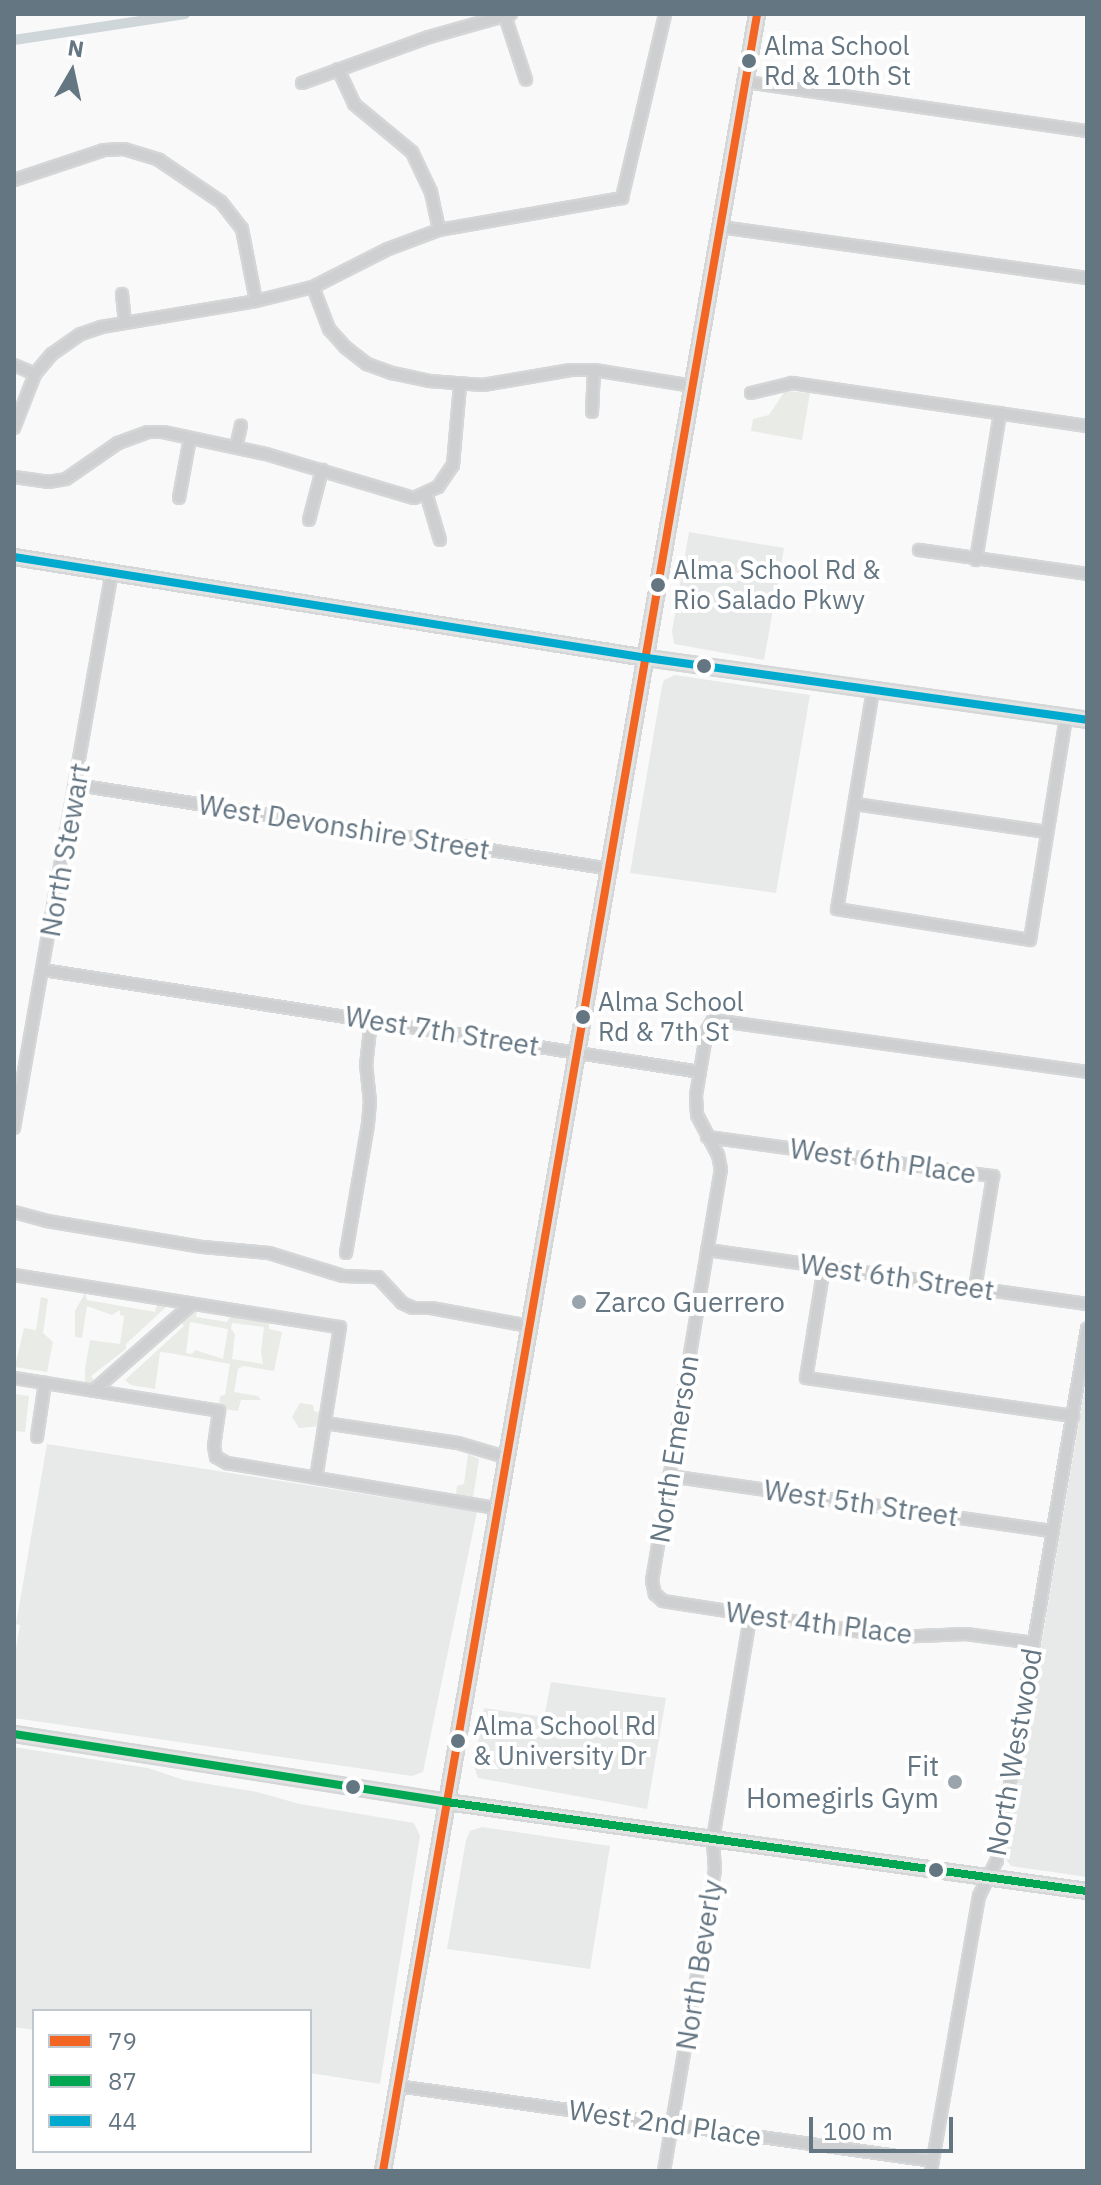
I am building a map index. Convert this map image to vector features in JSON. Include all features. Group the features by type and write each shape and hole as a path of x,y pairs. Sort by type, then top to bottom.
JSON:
{"main road":[{"path":"383,2171 757,14"},
{"path":"14,557 647,658 1087,720"},
{"path":"14,1734 447,1802 1087,1891"}],"street":[{"path":"14,428 35,374 66,342 101,327 256,301 313,287 388,249 439,230 622,198 665,14"},
{"path":"302,83 429,37 508,15 526,80"},
{"path":"338,69 354,104 412,152 431,192 439,230"},
{"path":"746,82 1087,131"},
{"path":"14,180 104,150 124,149 159,160 221,202 242,229 256,301"},
{"path":"720,227 1087,278"},
{"path":"313,287 329,329 367,364 404,376 460,385 594,370 693,386"},
{"path":"122,294 125,322"},
{"path":"14,365 35,374"},
{"path":"592,412 594,370"},
{"path":"751,393 792,383 1087,426"},
{"path":"14,477 48,482 66,479 118,443 148,432 236,447 414,498 446,479 453,465 460,385"},
{"path":"976,560 1000,413"},
{"path":"236,447 241,426"},
{"path":"179,498 190,438"},
{"path":"309,520 322,470"},
{"path":"426,493 440,540"},
{"path":"919,550 1087,574"},
{"name":"North Stewart","path":"14,1128 77,785 112,571"},
{"path":"873,690 837,909 1030,940 1066,717"},
{"name":"West Devonshire Street","path":"77,785 611,869"},
{"path":"855,804 1047,832"},
{"name":"West 7th Street","path":"43,970 700,1072"},
{"path":"346,1253 368,1124 370,1102 366,1066 371,1020"},
{"path":"700,1072 707,1030 713,1020 1087,1072"},
{"name":"North Emerson","path":"655,1594 652,1581 721,1170 718,1155 697,1115 700,1072"},
{"name":"West 6th Place","path":"707,1137 993,1176 975,1289"},
{"path":"14,1212 47,1221 203,1247 269,1253 343,1276 378,1277 402,1303 413,1308 431,1308 529,1326"},
{"name":"West 6th Street","path":"707,1250 1087,1304"},
{"path":"824,1267 806,1378 1073,1416"},
{"path":"14,1275 340,1327 316,1478"},
{"path":"93,1391 192,1304"},
{"name":"North Westwood","path":"932,2166 979,1896 997,1860 1087,1329"},
{"path":"14,1378 219,1411 216,1457 227,1463 496,1508"},
{"path":"37,1437 45,1383"},
{"path":"325,1423 458,1443 505,1457"},
{"name":"West 5th Street","path":"669,1476 1053,1531"},
{"name":"West 4th Place","path":"655,1594 663,1601 750,1617 895,1637 966,1634 1034,1643"},
{"name":"North Beverly","path":"664,2171 715,1870 713,1839 750,1617"},
{"name":"West 2nd Place","path":"397,2086 672,2124 932,2166"}],"shaded area":[{"path":"785,391 810,393 802,440 751,431 753,419 769,415"},
{"path":"689,532 784,548 764,660 674,644 672,631"},
{"path":"675,675 810,695 776,893 630,873 662,686 664,680"},
{"path":"85,1293 87,1300 155,1312 157,1305 167,1306 126,1344 126,1349 91,1376 94,1381 89,1385 85,1385 85,1369 90,1340 120,1344 124,1316 120,1315 120,1310 112,1315 87,1306 82,1338 75,1337 75,1311"},
{"path":"41,1297 48,1299 43,1333 53,1342 47,1372 15,1367 24,1328 36,1330"},
{"path":"193,1309 197,1310 196,1317 227,1322 230,1316 269,1323 269,1329 282,1332 274,1371 243,1366 238,1369 234,1392 258,1396 261,1400 241,1400 238,1411 219,1408 220,1396 225,1395 230,1364 170,1353 160,1352 155,1389 131,1385 125,1380 184,1326 180,1321","holes":["190,1322 228,1329 223,1359 195,1350 192,1354 186,1353","232,1323 264,1327 263,1364 232,1359 235,1334 231,1329"]},
{"path":"1087,1374 1087,1877 1011,1866 1005,1858"},
{"path":"14,1394 29,1396 25,1432 15,1431"},
{"path":"300,1403 313,1405 314,1411 322,1413 320,1426 299,1428 292,1417"},
{"path":"47,1444 477,1512 423,1772 412,1776 14,1718 14,1660 20,1625 16,1624"},
{"path":"468,1454 479,1459 473,1498 456,1495 457,1486 464,1484"},
{"path":"551,1682 666,1698 647,1809 478,1778 474,1766 484,1708 544,1717"},
{"path":"14,1747 148,1768 184,1780 257,1792 300,1804 414,1823 420,1836 380,2084 312,2073 312,2009 32,2009 32,2030 14,2027"},
{"path":"482,1827 610,1846 590,1969 447,1949 466,1840 470,1831"}],"waterway":[{"path":"14,40 185,14"}],"transit line":[{"name":"79","path":"383,2171 757,14"},
{"name":"44","path":"14,557 647,658 1087,720"},
{"name":"87","path":"14,1734 447,1802 1087,1891"}],"place":[{"name":"Alma School Rd & 10th St","path":"749,61"},
{"name":"Alma School Rd & Rio Salado Pkwy","path":"658,585"},
{"name":"Alma School Rd & 7th St","path":"583,1017"},
{"name":"Zarco Guerrero","path":"579,1302"},
{"name":"Alma School Rd & University Dr","path":"458,1741"},
{"name":"Fit Homegirls Gym","path":"955,1782"}]}
